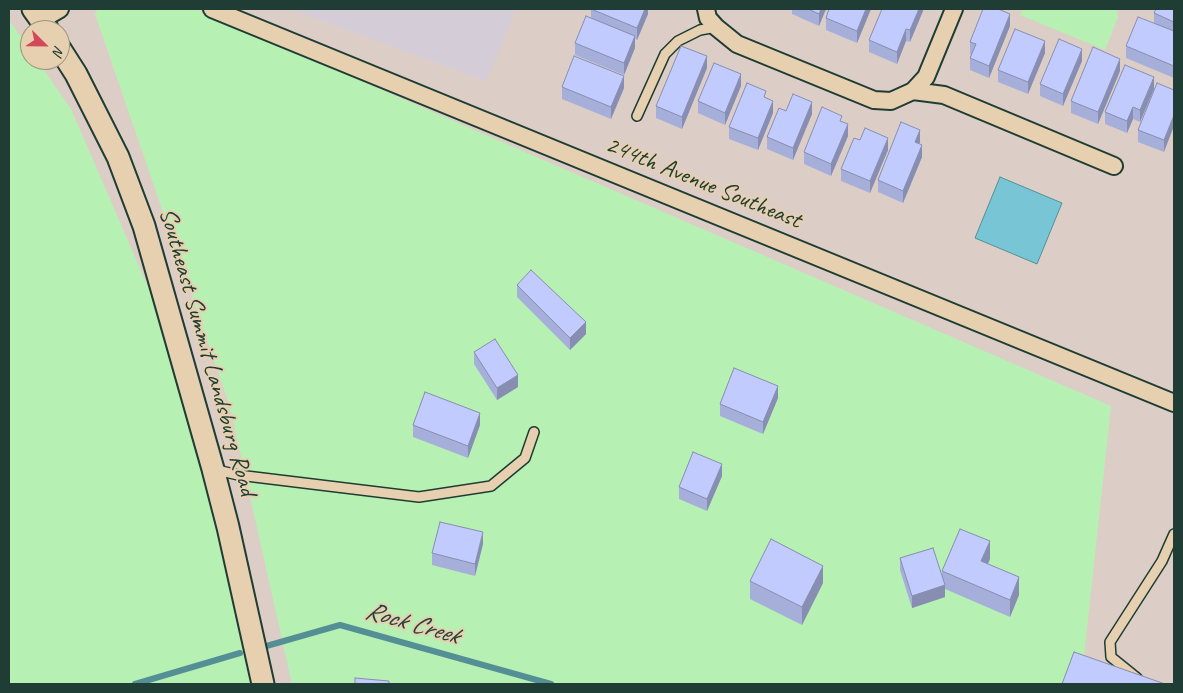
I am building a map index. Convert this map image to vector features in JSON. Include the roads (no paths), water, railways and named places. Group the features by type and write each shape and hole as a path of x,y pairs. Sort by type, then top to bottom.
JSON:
{"street":[{"path":"41,20 60,9"},
{"name":"244th Avenue Southeast","path":"212,9 1174,403"},
{"path":"706,9 708,18 737,44 874,100 891,101 913,91 926,77 954,9"},
{"name":"Southeast Summit Landsburg Road","path":"70,64 114,149 144,226 213,469 263,684"},
{"path":"913,91 944,95 1114,166"}],"lane":[{"path":"637,116 665,54 678,41 700,30 716,27"},
{"path":"213,469 238,475 419,498 491,486 525,458 534,432"},
{"path":"1138,678 1111,657 1110,642 1162,561 1174,534"}],"water":[{"path":"1000,177 1062,203 1037,264 975,238"}],"waterway":[{"name":"Rock Creek","path":"263,647 340,625 551,684"},
{"name":"Rock Creek","path":"135,684 240,653"}]}
